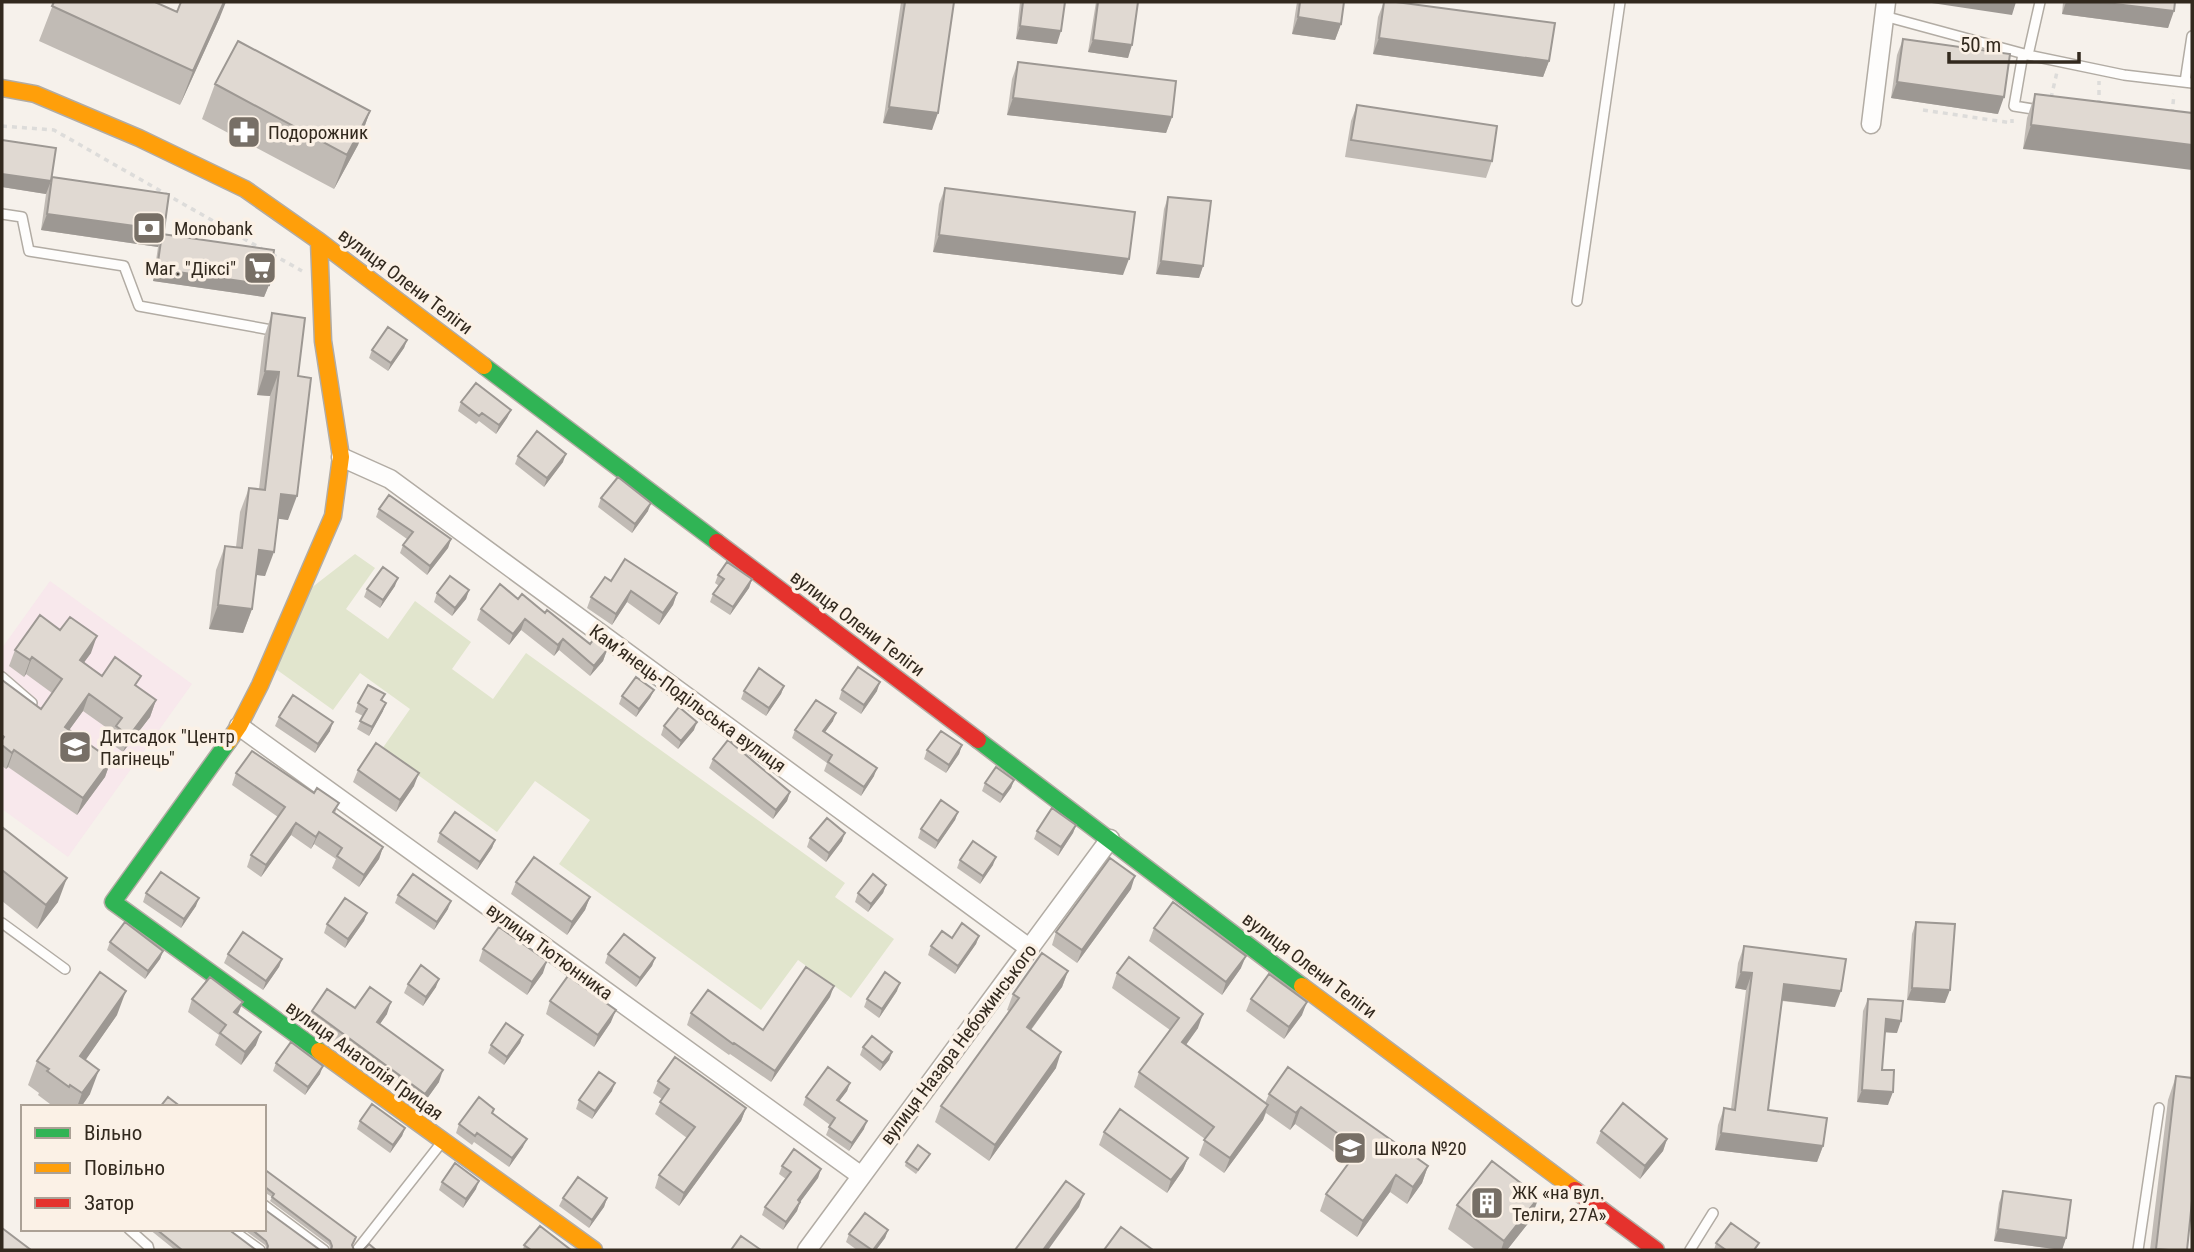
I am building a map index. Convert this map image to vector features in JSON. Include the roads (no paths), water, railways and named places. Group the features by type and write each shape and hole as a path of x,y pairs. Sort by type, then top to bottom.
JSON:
{"street":[{"path":"1871,124 1885,9"},
{"name":"вулиця Олени Теліги","path":"2,88 35,94 139,138 245,189 319,241 1656,1250"},
{"path":"239,726 260,685 333,516 341,457 316,339 322,283 319,241"},
{"name":"Камʼянець-Подільська вулиця","path":"341,457 390,479 1029,948"},
{"name":"вулиця Анатолія Грицая","path":"239,726 113,902 594,1250"},
{"name":"вулиця Тютюнника","path":"239,726 860,1175"},
{"name":"вулиця Назара Небожинського","path":"807,1250 1110,839"}],"lane":[{"path":"1577,301 1620,2"},
{"path":"2040,2 2014,106 2048,111"},
{"path":"1885,9 2026,54 2184,82 2192,36"},
{"path":"2,215 22,217 29,251 124,266 139,306 229,320 283,332"},
{"path":"2,677 37,708"},
{"path":"2,923 65,969"},
{"path":"2138,1250 2158,1108"},
{"path":"357,1250 442,1142"},
{"path":"266,1206 324,1250"},
{"path":"1690,1250 1713,1213"},
{"path":"131,1231 149,1250"},
{"path":"237,1231 260,1250"}],"place":[{"name":"Подорожник","path":"244,132"},
{"name":"Monobank","path":"149,228"},
{"name":"Маг. \"Діксі\"","path":"260,268"},
{"name":"Дитсадок \"Центр Пагінець\"","path":"75,747"},
{"name":"Школа №20","path":"1350,1148"},
{"name":"ЖК «на вул. Теліги, 27А»","path":"1487,1203"}]}
